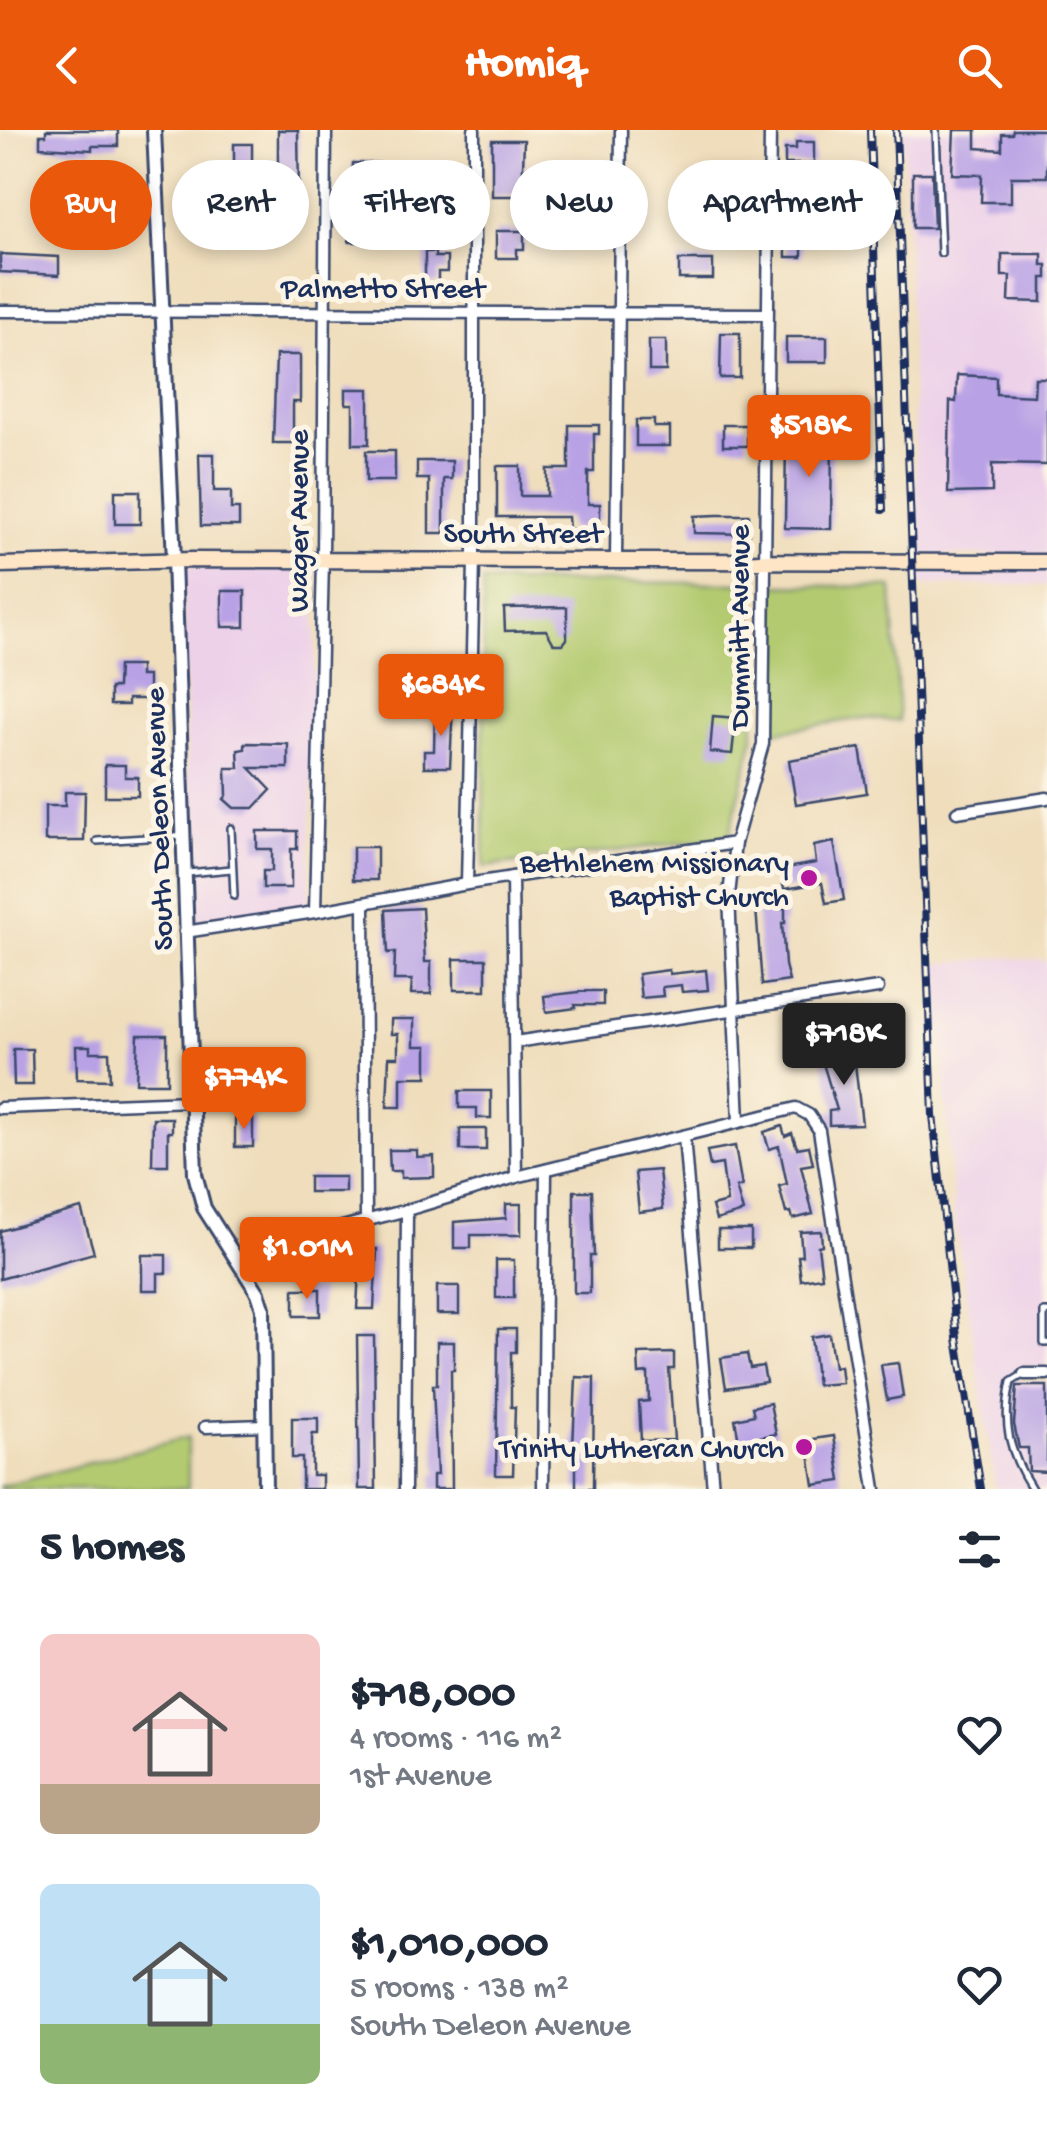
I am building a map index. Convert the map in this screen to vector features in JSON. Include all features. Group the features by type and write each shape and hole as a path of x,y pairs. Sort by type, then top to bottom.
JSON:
{"main road":[{"name":"South Street","path":"0,565 174,560 1047,562"}],"street":[{"name":"South Deleon Avenue","path":"154,130 174,560 195,1174 200,1201 263,1308 265,1489"},
{"name":"Wager Avenue","path":"315,912 323,560 326,130"},
{"path":"467,884 474,560 474,130"},
{"path":"616,560 620,130"},
{"name":"Dummitt Avenue","path":"738,1121 729,895 735,843 763,744 770,130"},
{"name":"Palmetto Street","path":"0,310 766,314"},
{"path":"957,812 1047,798"},
{"path":"185,932 735,843"},
{"path":"512,877 516,1177"},
{"path":"364,902 366,1219"},
{"path":"515,1042 878,988"},
{"path":"0,1108 191,1101"},
{"path":"240,1266 270,1246 516,1177 796,1108 808,1115 819,1130 875,1489"},
{"path":"684,1136 714,1489"},
{"path":"543,1489 546,1170"},
{"path":"405,1489 408,1210"},
{"path":"1024,1374 1047,1374"},
{"path":"205,1427 265,1425"}],"lane":[{"path":"936,130 941,253"},
{"path":"231,828 234,896"},
{"path":"98,841 182,836"},
{"path":"184,874 232,870"},
{"path":"1047,1312 1047,1343"},
{"path":"1024,1374 1011,1382 1006,1435 1032,1489"}],"shaded area":[{"path":"903,130 1047,130 1047,555 919,555"},
{"path":"183,567 317,567 309,903 191,924"},
{"path":"1047,569 1047,585 919,585 919,570"},
{"path":"1003,957 1047,961 1047,1367 1019,1368 1018,1381 1047,1382 1047,1489 996,1489 954,1215 936,964"}],"green space":[{"path":"483,582 752,583 754,736 729,837 484,867"},
{"path":"774,585 892,587 899,721 863,718 774,732"},
{"path":"188,1437 188,1489 0,1489 0,1486"}],"building":[{"path":"46,130 118,130 118,146 92,146 92,150 40,147 40,135 46,135"},
{"path":"278,130 298,130 298,160 278,160"},
{"path":"954,130 976,130 976,148 1002,150 1002,134 1012,134 1013,130 1047,130 1047,177 1011,177 1011,202 981,202 982,175 952,174"},
{"path":"492,140 524,140 523,160 510,160 510,196 492,196"},
{"path":"796,142 814,142 814,160 785,160 785,149 796,149"},
{"path":"234,144 252,144 252,160 234,160"},
{"path":"913,173 932,173 934,228 913,228"},
{"path":"496,231 510,231 510,250 517,250 517,258 496,258"},
{"path":"786,250 802,250 802,257 786,257"},
{"path":"425,252 447,257 447,272 438,272 438,283 425,283"},
{"path":"0,254 59,257 59,275 0,272"},
{"path":"1002,254 1042,254 1047,278 1042,278 1042,302 1009,301 1010,276 1002,276"},
{"path":"679,260 713,260 713,279 679,279"},
{"path":"721,333 740,333 740,378 720,378"},
{"path":"786,337 827,337 827,362 786,362"},
{"path":"649,340 666,340 666,371 649,371"},
{"path":"276,355 300,355 300,402 293,402 293,443 273,443"},
{"path":"957,375 996,377 996,394 1034,396 1035,378 1047,378 1047,465 992,464 992,492 948,493 950,401 956,402"},
{"path":"346,389 369,389 369,444 353,444 353,404 346,404"},
{"path":"636,420 654,420 654,427 670,427 670,446 636,446"},
{"path":"569,425 599,425 599,434 594,434 594,472 588,472 588,504 600,504 600,520 590,520 590,529 569,529 568,517 497,517 497,466 520,466 520,496 547,496 547,469 569,469"},
{"path":"723,425 747,425 747,446 723,446"},
{"path":"786,431 832,431 831,529 785,528"},
{"path":"366,451 395,451 395,481 366,481"},
{"path":"199,454 214,454 214,491 231,491 231,509 239,509 239,526 201,526"},
{"path":"417,461 452,461 452,479 444,479 444,533 429,533 429,479 417,479"},
{"path":"115,491 140,491 140,524 115,524"},
{"path":"749,515 749,534 694,533 694,516"},
{"path":"222,591 245,591 245,627 222,627"},
{"path":"567,607 567,639 563,644 554,644 546,630 505,631 504,608"},
{"path":"118,666 140,666 140,676 148,676 148,699 128,699 128,705 110,705 110,688 117,688"},
{"path":"435,705 453,705 450,767 424,767 424,751 434,751"},
{"path":"713,716 736,718 732,754 710,752"},
{"path":"245,743 288,744 288,768 250,768 271,790 254,808 234,808 224,799 226,768 239,768 238,750 245,749"},
{"path":"860,748 867,793 796,804 789,760"},
{"path":"105,765 125,765 125,777 138,777 138,796 105,796"},
{"path":"65,792 85,792 84,841 45,841 45,806 65,806"},
{"path":"257,831 297,831 297,849 291,849 291,888 263,888 263,871 272,871 272,849 257,849"},
{"path":"834,842 844,900 826,903 822,883 784,889 780,869 816,863 814,846"},
{"path":"353,847 377,847 377,880 353,880"},
{"path":"422,908 425,962 431,962 431,994 411,994 412,980 394,980 395,952 388,953 386,910"},
{"path":"756,908 785,908 782,923 789,981 762,985"},
{"path":"454,959 486,959 486,990 454,990"},
{"path":"669,970 670,974 706,970 708,990 682,992 681,985 662,987 663,996 641,998 638,974"},
{"path":"603,991 603,1005 575,1005 576,1008 546,1012 544,996"},
{"path":"391,1019 414,1019 414,1046 427,1046 427,1077 401,1077 401,1107 387,1107 389,1057 398,1057 398,1034 391,1034"},
{"path":"138,1035 167,1035 167,1083 136,1083"},
{"path":"76,1046 90,1046 90,1052 109,1052 110,1080 77,1079"},
{"path":"853,1046 862,1124 829,1125 829,1111 837,1110 822,1060 839,1058 837,1048"},
{"path":"13,1049 32,1049 33,1085 14,1085"},
{"path":"224,1054 253,1054 253,1097 234,1097 234,1071 224,1071"},
{"path":"459,1091 491,1091 491,1118 477,1118 477,1108 459,1108"},
{"path":"153,1118 172,1118 168,1165 152,1165"},
{"path":"235,1118 253,1118 253,1147 235,1147"},
{"path":"782,1126 785,1136 792,1133 797,1148 809,1146 813,1164 801,1166 813,1214 793,1219 791,1212 786,1213 779,1186 787,1184 779,1146 769,1149 764,1132"},
{"path":"460,1129 486,1129 486,1150 460,1150"},
{"path":"735,1146 742,1187 736,1187 743,1212 716,1220 712,1206 727,1202 722,1164 710,1166 707,1151"},
{"path":"389,1150 417,1150 417,1157 434,1156 434,1177 401,1178 401,1171 390,1171"},
{"path":"659,1170 663,1209 639,1212 635,1172"},
{"path":"309,1177 345,1177 345,1192 309,1192"},
{"path":"574,1191 592,1191 594,1256 590,1256 590,1293 574,1293"},
{"path":"506,1204 521,1204 521,1235 471,1235 471,1248 454,1248 454,1222 506,1218"},
{"path":"81,1208 94,1253 0,1279 0,1231"},
{"path":"718,1230 751,1230 751,1248 718,1248"},
{"path":"821,1231 822,1245 818,1246 822,1277 801,1280 800,1232"},
{"path":"360,1249 377,1249 374,1309 357,1309"},
{"path":"142,1255 166,1255 166,1273 158,1273 158,1290 142,1290"},
{"path":"496,1260 514,1260 514,1298 496,1298"},
{"path":"437,1286 459,1286 459,1314 437,1314"},
{"path":"294,1289 320,1289 320,1316 294,1316"},
{"path":"498,1329 516,1329 516,1352 511,1352 511,1407 515,1407 513,1475 496,1475"},
{"path":"829,1334 834,1367 840,1366 842,1383 817,1385 811,1337"},
{"path":"357,1336 374,1336 376,1489 359,1489"},
{"path":"437,1342 454,1342 452,1489 433,1489 433,1475 437,1475 433,1385 437,1385"},
{"path":"674,1353 674,1369 669,1369 674,1440 641,1441 639,1402 649,1401 648,1373 639,1374 638,1354"},
{"path":"747,1354 750,1368 763,1366 766,1382 726,1388 721,1358"},
{"path":"898,1363 903,1397 887,1400 881,1365"},
{"path":"576,1377 594,1378 593,1489 576,1489"},
{"path":"1017,1386 1047,1386 1047,1472 1029,1471 1028,1448 1019,1448 1014,1424"},
{"path":"770,1403 776,1434 739,1441 735,1419 754,1415 752,1407"},
{"path":"292,1418 318,1418 318,1434 312,1434 312,1475 322,1475 322,1489 302,1489 302,1458 292,1458"},
{"path":"834,1436 841,1481 814,1485 807,1440"}],"railway":[{"path":"870,130 883,510"},
{"path":"896,130 933,1115 957,1338 981,1489"}],"place":[{"name":"Bethlehem Missionary Baptist Church","path":"809,878"},
{"name":"Trinity Lutheran Church","path":"804,1447"}]}
